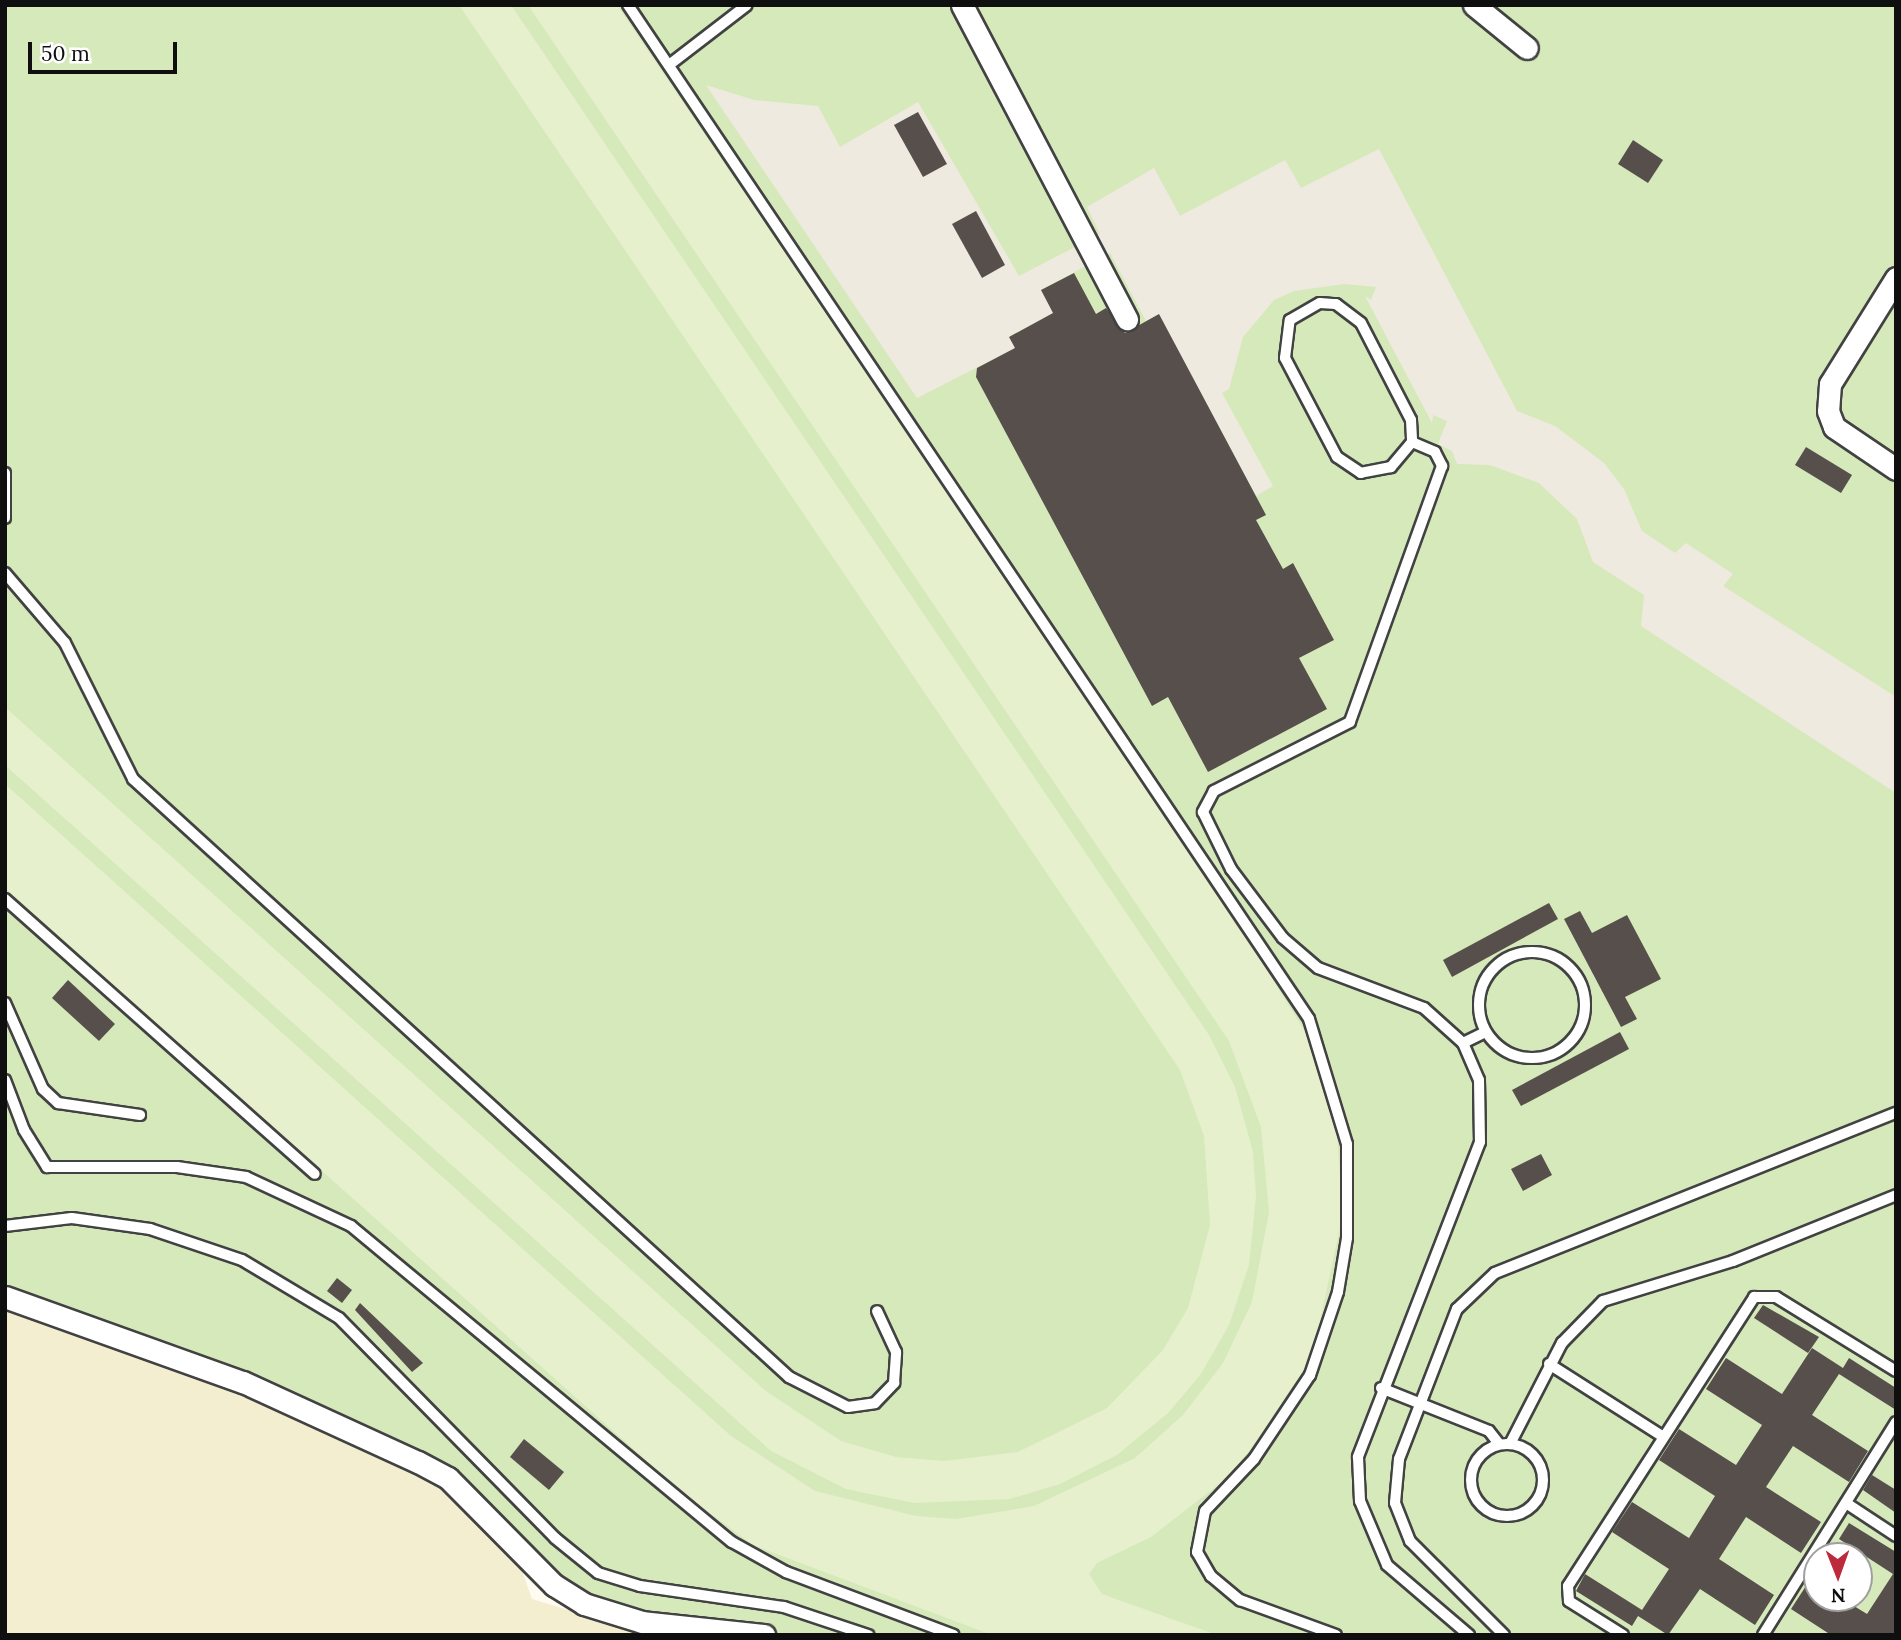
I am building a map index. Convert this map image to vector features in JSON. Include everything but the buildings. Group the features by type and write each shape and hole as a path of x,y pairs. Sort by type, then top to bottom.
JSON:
{"street":[{"path":"962,5 1127,319"},
{"path":"1474,5 1527,48"},
{"path":"1896,278 1830,384 1828,411 1834,427 1896,469"},
{"path":"5,1297 243,1382 418,1462 448,1478 554,1585 584,1604 642,1622 764,1635"}],"lane":[{"path":"628,5 1309,1018 1347,1144 1347,1238 1338,1292 1310,1375 1254,1459 1205,1511 1197,1552 1211,1576 1240,1600 1336,1635"},
{"path":"669,65 747,5"},
{"path":"1320,303 1349,311 1411,419 1412,442 1402,458 1379,471 1362,472 1337,457 1285,358 1290,320 1320,303"},
{"path":"1412,442 1435,452 1442,466 1350,722 1214,791 1203,812 1231,869 1303,957 1424,1007 1463,1043 1479,1080 1480,1142 1381,1388 1358,1457 1364,1518 1387,1564 1469,1635"},
{"path":"5,473 5,517"},
{"path":"5,573 65,643 133,779 789,1377 848,1407 875,1402 894,1383 896,1352 877,1311"},
{"path":"5,900 315,1174"},
{"path":"1537,953 1561,961 1578,979 1584,1016 1564,1048 1528,1058 1504,1050 1486,1032 1480,995 1500,963 1537,953"},
{"path":"5,1003 43,1089 58,1103 140,1115"},
{"path":"1463,1043 1486,1032"},
{"path":"5,1080 24,1130 47,1167 177,1167 237,1175 351,1226 732,1542 786,1572 954,1635"},
{"path":"1504,1635 1410,1541 1395,1503 1399,1459 1457,1309 1495,1273 1896,1113"},
{"path":"1381,1388 1421,1401 1489,1431 1505,1444 1536,1459 1543,1489 1524,1513 1503,1516 1477,1501 1470,1482 1481,1453 1505,1444 1549,1364 1580,1320 1603,1301 1733,1261 1896,1195"},
{"path":"5,1226 72,1218 150,1229 242,1260 339,1318 555,1538 598,1573 640,1586 784,1607 868,1635"},
{"path":"1623,1635 1565,1593 1662,1436 1754,1297 1776,1297 1896,1371"},
{"path":"1549,1364 1662,1436"},
{"path":"1763,1635 1896,1422"},
{"path":"1846,1503 1896,1536"}],"shaded area":[{"path":"706,85 754,100 818,106 840,147 918,102 1019,276 1100,234 1087,207 1154,168 1180,216 1285,160 1301,188 1379,149 1517,411 1555,426 1604,463 1624,489 1642,531 1675,553 1686,543 1733,574 1723,586 1896,697 1896,793 1641,626 1644,595 1593,562 1577,519 1539,483 1490,465 1457,464 1452,451 1438,444 1447,421 1433,415 1432,423 1365,296 1371,300 1376,287 1344,284 1294,291 1274,300 1243,337 1229,389 1222,393 1273,486 1256,496 1159,315 1146,321 1110,253 1041,290 1054,313 1010,336 1015,348 917,398"},
{"path":"5,1305 185,1367 443,1483 517,1557 532,1599 652,1635 5,1635"}],"green space":[{"path":"5,5 1896,5 1896,1635 791,1635 618,1610 543,1565 448,1467 186,1348 5,1290"},
{"path":"459,5 511,5 1209,1035 1235,1087 1253,1152 1256,1196 1249,1265 1229,1325 1201,1374 1168,1413 1117,1455 1060,1484 1010,1499 914,1503 846,1489 771,1451 5,765 5,707 766,1391 841,1441 896,1457 944,1461 1018,1452 1107,1408 1163,1350 1188,1308 1210,1225 1204,1136 1180,1070"},
{"path":"528,5 617,5 1208,875 1315,1048 1336,1124 1343,1213 1313,1354 1285,1407 1227,1478 1151,1537 1097,1563 1089,1574 1102,1594 1217,1635 992,1635 753,1545 684,1494 5,888 5,784 731,1436 815,1491 916,1516 956,1519 1034,1506 1135,1458 1183,1415 1223,1363 1252,1302 1269,1212 1261,1127 1229,1041"}]}
